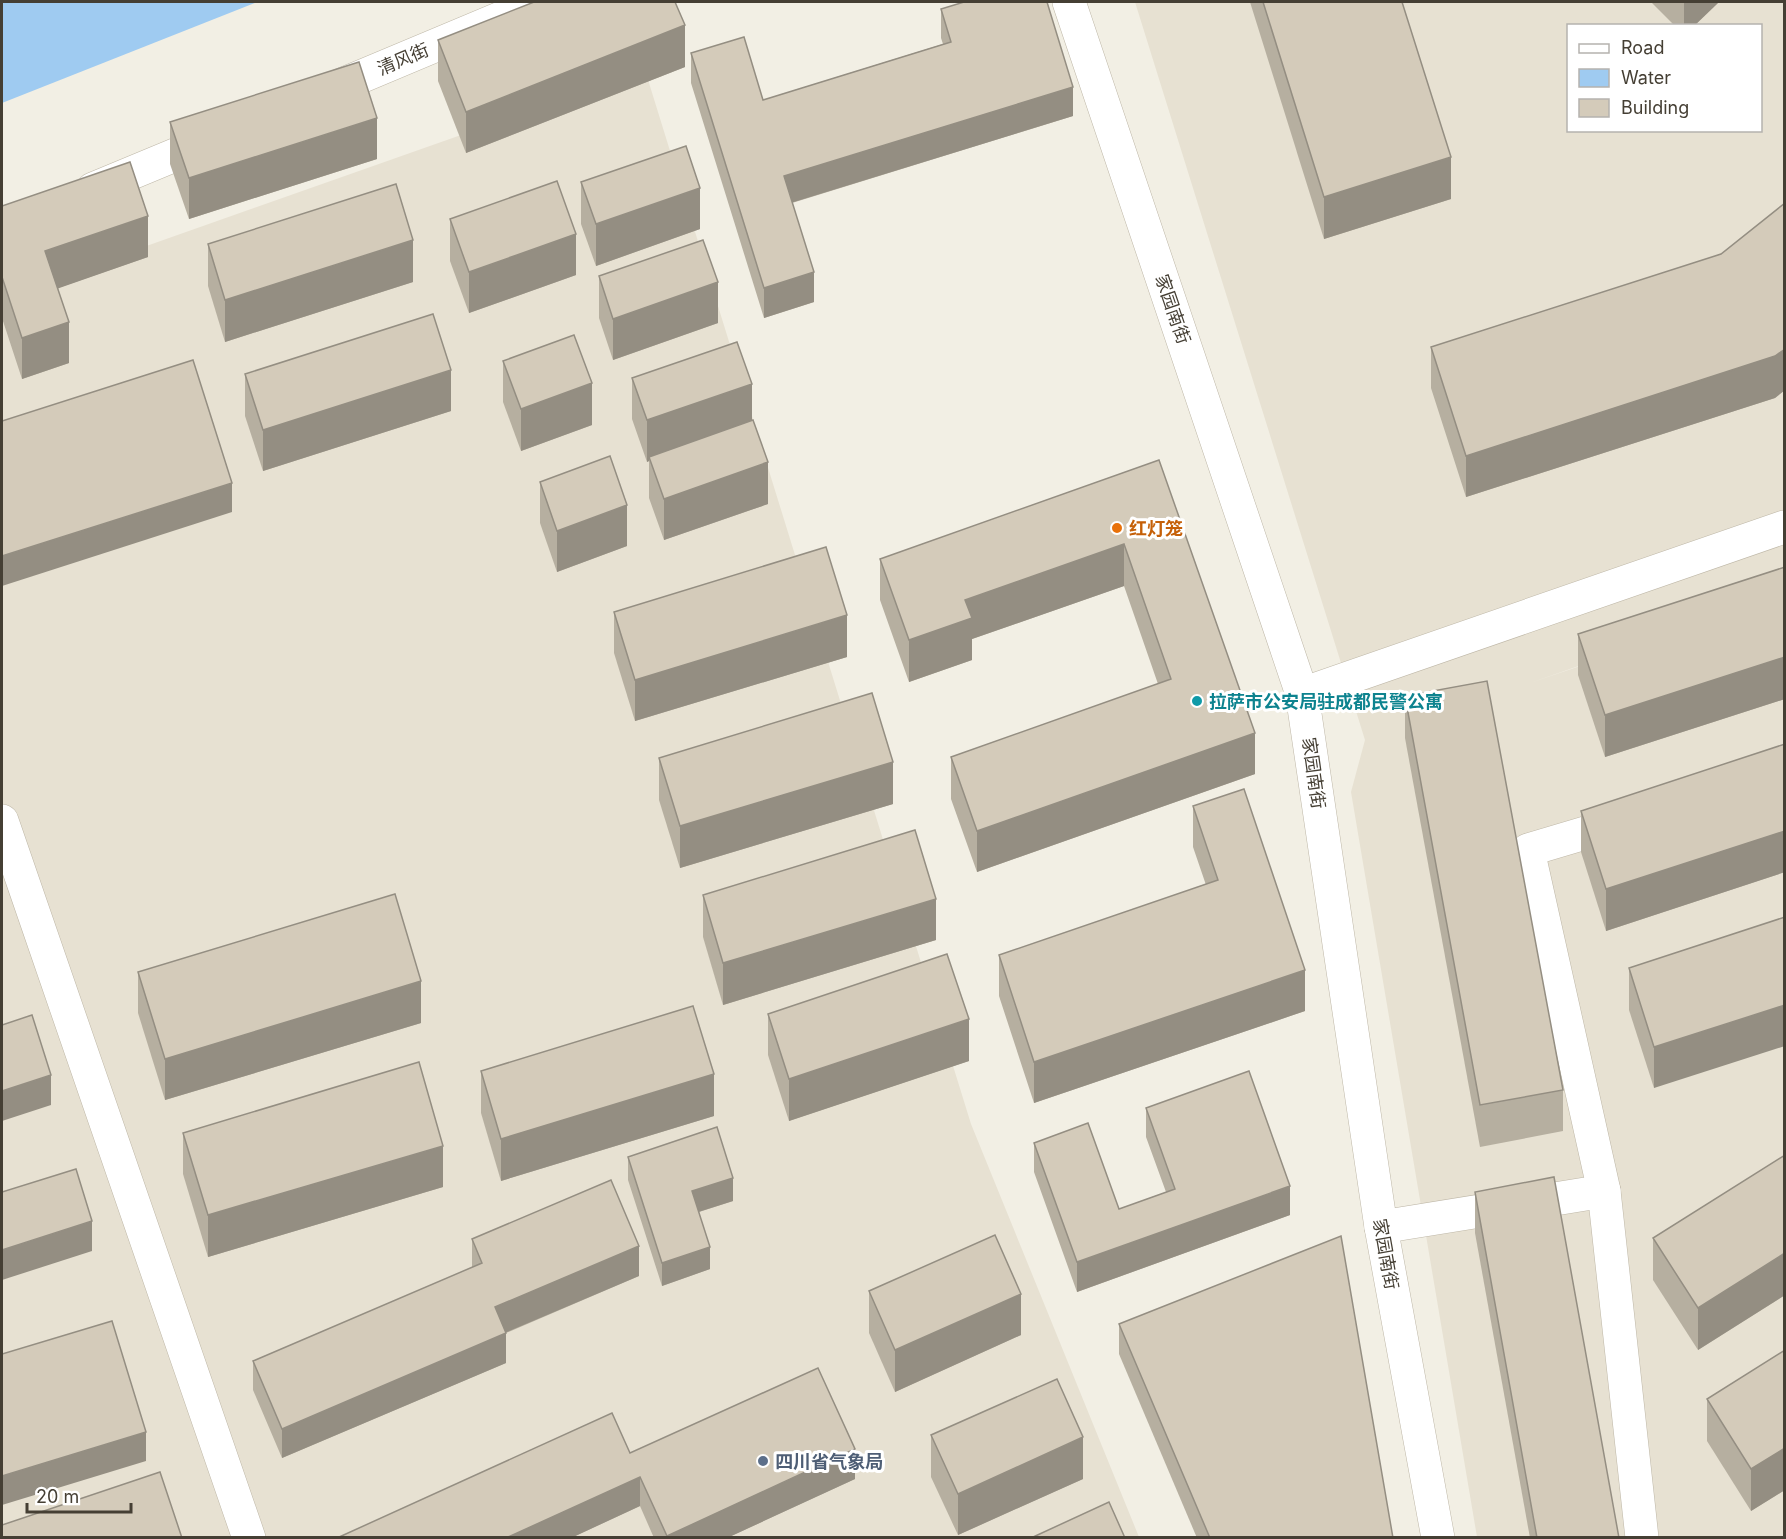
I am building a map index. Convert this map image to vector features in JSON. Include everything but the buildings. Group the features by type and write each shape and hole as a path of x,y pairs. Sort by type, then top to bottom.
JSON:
{"street":[{"name":"清风街","path":"298,103 539,2"},
{"name":"家园南街","path":"1069,2 1302,694 1381,1227 1438,1538"},
{"path":"67,200 243,126"},
{"path":"1302,694 1785,527"},
{"path":"1642,1538 1604,1191 1528,850 1651,814"},
{"path":"2,821 249,1538"},
{"path":"1381,1227 1604,1191"}],"shaded area":[{"path":"1135,2 1784,2 1784,594 1530,683 1784,597 1784,1537 1477,1537 1351,792 1365,740"},
{"path":"645,70 971,1124 1139,1537 2,1537 2,297"}],"water":[{"path":"2,2 257,2 2,103"}],"place":[{"name":"红灯笼","path":"1117,528"},
{"name":"拉萨市公安局驻成都民警公寓","path":"1197,701"},
{"name":"四川省气象局","path":"763,1461"}]}
